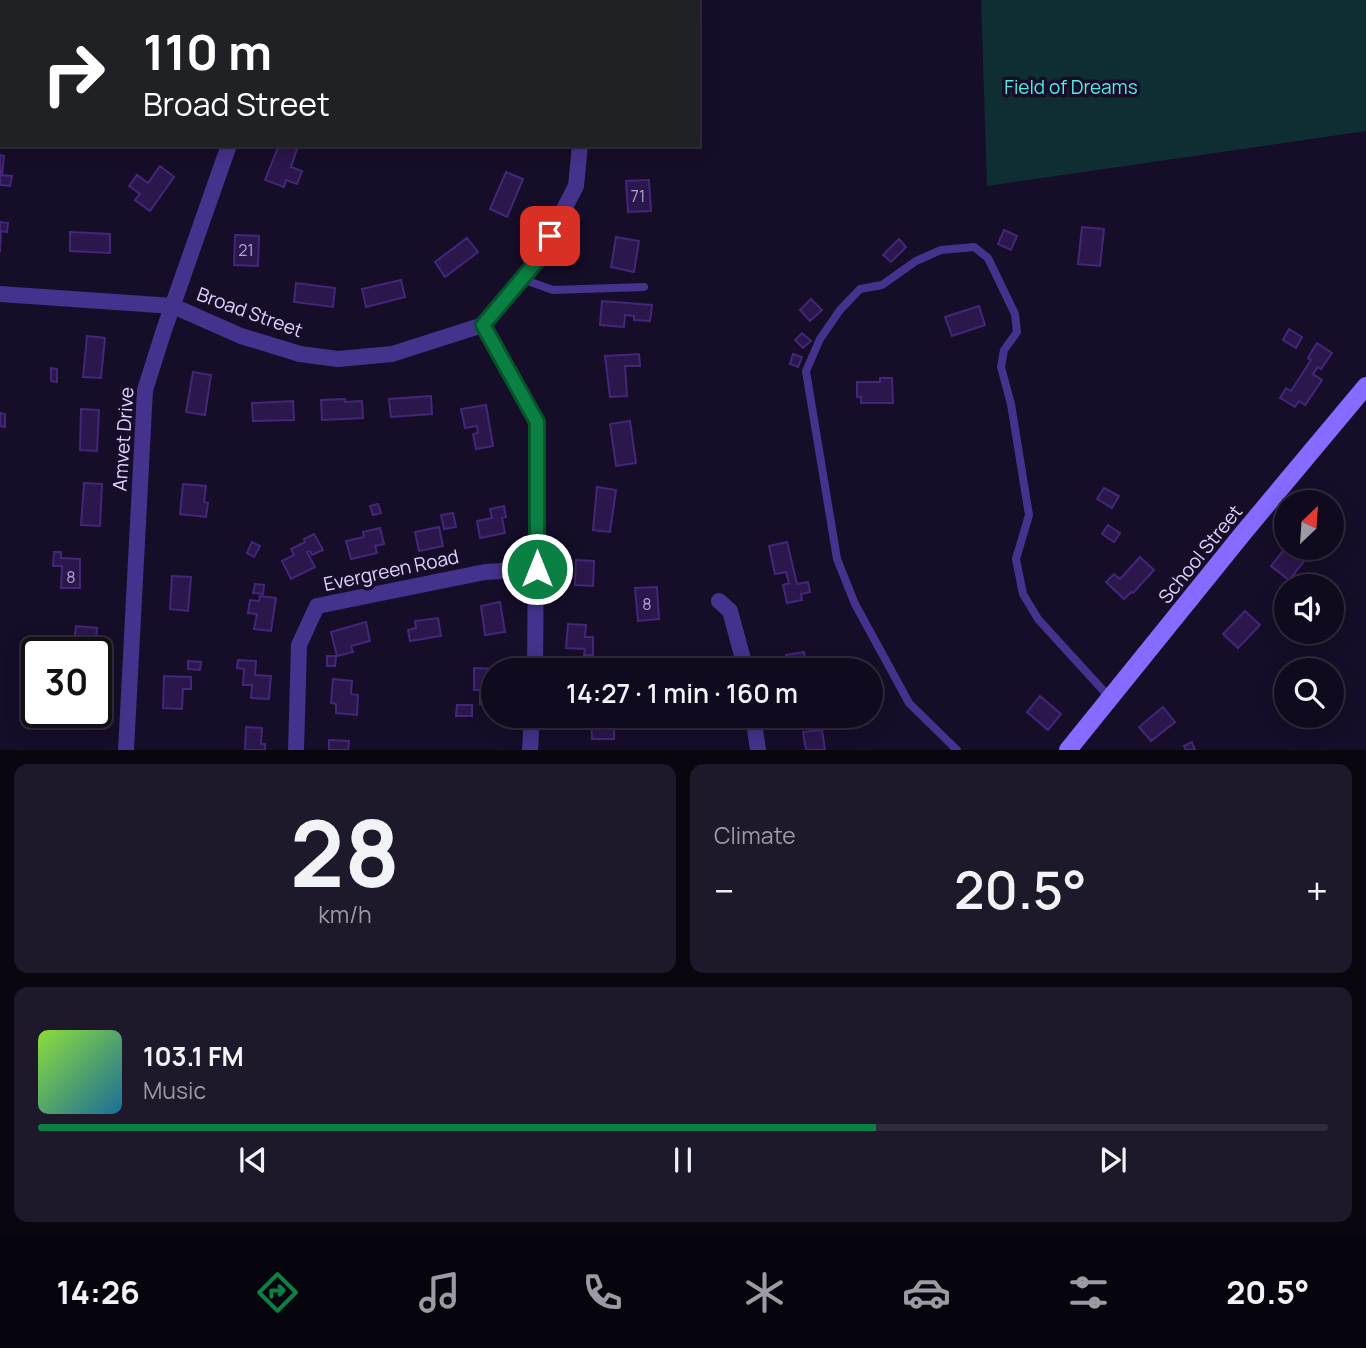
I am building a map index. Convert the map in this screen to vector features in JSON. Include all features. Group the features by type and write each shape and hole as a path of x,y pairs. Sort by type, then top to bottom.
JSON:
{"street":[{"name":"Amvet Drive","path":"125,750 145,390 163,330 228,147"},
{"path":"535,658 537,422 483,325 537,261 576,186 580,147"},
{"name":"Broad Street","path":"0,294 173,306 241,336 300,354 338,359 392,354 483,325"},
{"name":"School Street","path":"1068,750 1366,386"},
{"name":"Evergreen Road","path":"296,750 299,645 317,606 485,572 537,569"},
{"path":"719,601 730,611 743,658"},
{"path":"530,750 531,728"},
{"path":"755,728 758,750"}],"lane":[{"path":"957,750 909,703 855,604 837,559 806,371 820,339 840,310 860,289 882,285 916,261 941,250 974,247 988,258 1015,314 1017,332 1004,350 1001,367 1011,404 1028,514 1016,559 1023,594 1038,619 1111,699"},
{"path":"522,279 552,290 644,287"}],"green space":[{"name":"Field of Dreams","path":"981,0 1366,0 1366,131 987,186"}],"building":[{"path":"278,147 298,147 291,167 302,171 297,184 286,180 284,187 265,180"},
{"path":"0,155 4,156 2,175 12,176 10,186 0,185"},
{"path":"160,166 174,177 150,211 135,200 140,194 129,186 137,175 148,183"},
{"path":"506,172 523,179 507,217 490,209"},
{"path":"649,180 651,211 628,212 626,181"},
{"path":"0,222 8,223 7,232 1,231 0,252"},
{"path":"1082,227 1104,229 1100,266 1078,264"},
{"path":"1004,230 1017,236 1011,250 998,244"},
{"path":"70,232 110,234 110,253 70,251"},
{"path":"235,235 259,236 258,266 234,265"},
{"path":"616,237 639,241 634,272 611,267"},
{"path":"467,238 478,252 445,277 435,262"},
{"path":"899,239 906,247 891,262 883,255"},
{"path":"401,280 405,297 366,307 362,289"},
{"path":"296,283 335,288 333,307 294,302"},
{"path":"811,299 822,310 810,321 800,310"},
{"path":"602,301 652,305 650,321 634,320 634,316 625,315 624,327 600,325"},
{"path":"979,306 985,325 952,336 945,317"},
{"path":"1289,329 1302,337 1296,348 1283,340"},
{"path":"802,333 811,341 803,348 795,340"},
{"path":"87,336 105,338 101,378 83,377"},
{"path":"1317,343 1332,353 1321,369 1318,367 1313,374 1322,380 1305,405 1299,401 1295,407 1280,398 1286,388 1291,391 1311,360 1308,358"},
{"path":"639,354 640,366 625,366 627,396 610,397 605,356"},
{"path":"793,354 802,357 798,367 790,364"},
{"path":"51,368 57,369 57,382 51,381"},
{"path":"193,372 211,375 205,415 186,412"},
{"path":"880,378 892,378 893,403 861,403 861,397 857,397 857,382 880,382"},
{"path":"431,396 432,414 391,417 389,399"},
{"path":"345,399 345,402 362,401 363,418 322,420 321,400"},
{"path":"293,401 294,420 253,421 252,403"},
{"path":"486,405 493,446 476,449 473,434 478,433 477,426 465,428 461,409"},
{"path":"81,409 99,410 97,451 80,450"},
{"path":"0,413 5,414 5,427 0,426"},
{"path":"630,421 636,463 616,466 610,424"},
{"path":"84,483 102,484 100,526 81,525"},
{"path":"183,484 206,486 206,517 180,514"},
{"path":"597,487 616,490 610,532 593,530"},
{"path":"1104,488 1119,496 1112,508 1097,499"},
{"path":"378,504 381,513 373,515 370,506"},
{"path":"504,506 506,517 502,518 505,533 480,538 477,521 492,518 490,509"},
{"path":"453,513 456,527 444,529 441,515"},
{"path":"1108,525 1120,533 1114,542 1102,534"},
{"path":"439,527 443,546 419,551 415,532"},
{"path":"380,528 384,544 375,546 377,553 351,559 346,541 364,537 363,532"},
{"path":"314,534 323,550 312,555 310,551 307,552 315,567 291,579 282,561 294,555 291,549"},
{"path":"252,542 260,546 254,557 247,553"},
{"path":"787,542 797,584 808,582 810,592 801,594 802,600 787,603 783,585 789,583 786,572 775,574 769,546"},
{"path":"54,552 61,552 61,558 80,559 80,588 61,588 62,566 53,566"},
{"path":"1140,557 1154,570 1124,599 1106,582 1114,574 1120,579"},
{"path":"576,560 594,561 593,586 575,585"},
{"path":"1276,560 1305,560 1294,574 1281,574 1271,566"},
{"path":"172,576 191,577 188,611 170,609"},
{"path":"255,584 264,585 263,594 253,593"},
{"path":"657,587 659,619 638,621 635,588"},
{"path":"260,596 276,598 271,631 254,629 257,614 248,613 250,600 259,601"},
{"path":"500,602 505,632 485,635 481,606"},
{"path":"1245,611 1260,625 1238,648 1223,634"},
{"path":"438,618 441,636 410,641 408,630 416,628 415,621"},
{"path":"366,622 370,641 351,646 353,652 337,656 331,632"},
{"path":"568,624 586,625 585,637 593,637 593,655 584,655 585,649 566,648"},
{"path":"76,626 97,628 96,637 75,637"},
{"path":"804,652 805,658 787,658 786,655"},
{"path":"327,656 336,656 335,666 327,666"},
{"path":"238,660 256,661 255,675 271,676 269,699 251,698 252,685 243,685 244,669 237,668"},
{"path":"188,661 201,662 200,670 188,669"},
{"path":"474,668 481,668 481,704 480,690 474,690"},
{"path":"164,676 191,677 191,689 183,689 182,709 163,708"},
{"path":"333,679 352,681 351,694 358,695 357,715 336,713 336,704 331,703"},
{"path":"1040,696 1061,714 1048,730 1027,712"},
{"path":"457,705 472,705 472,716 456,716"},
{"path":"1163,707 1175,722 1151,741 1139,727"},
{"path":"246,727 262,728 261,744 265,744 265,750 245,750"},
{"path":"591,728 614,728 614,739 592,739"},
{"path":"822,730 825,750 806,750 803,732"},
{"path":"329,740 349,741 348,750 329,750"},
{"path":"1192,742 1195,750 1186,750 1184,746"}],"route":[{"path":"537,569 537,422 483,325 537,261 550,236"}]}
